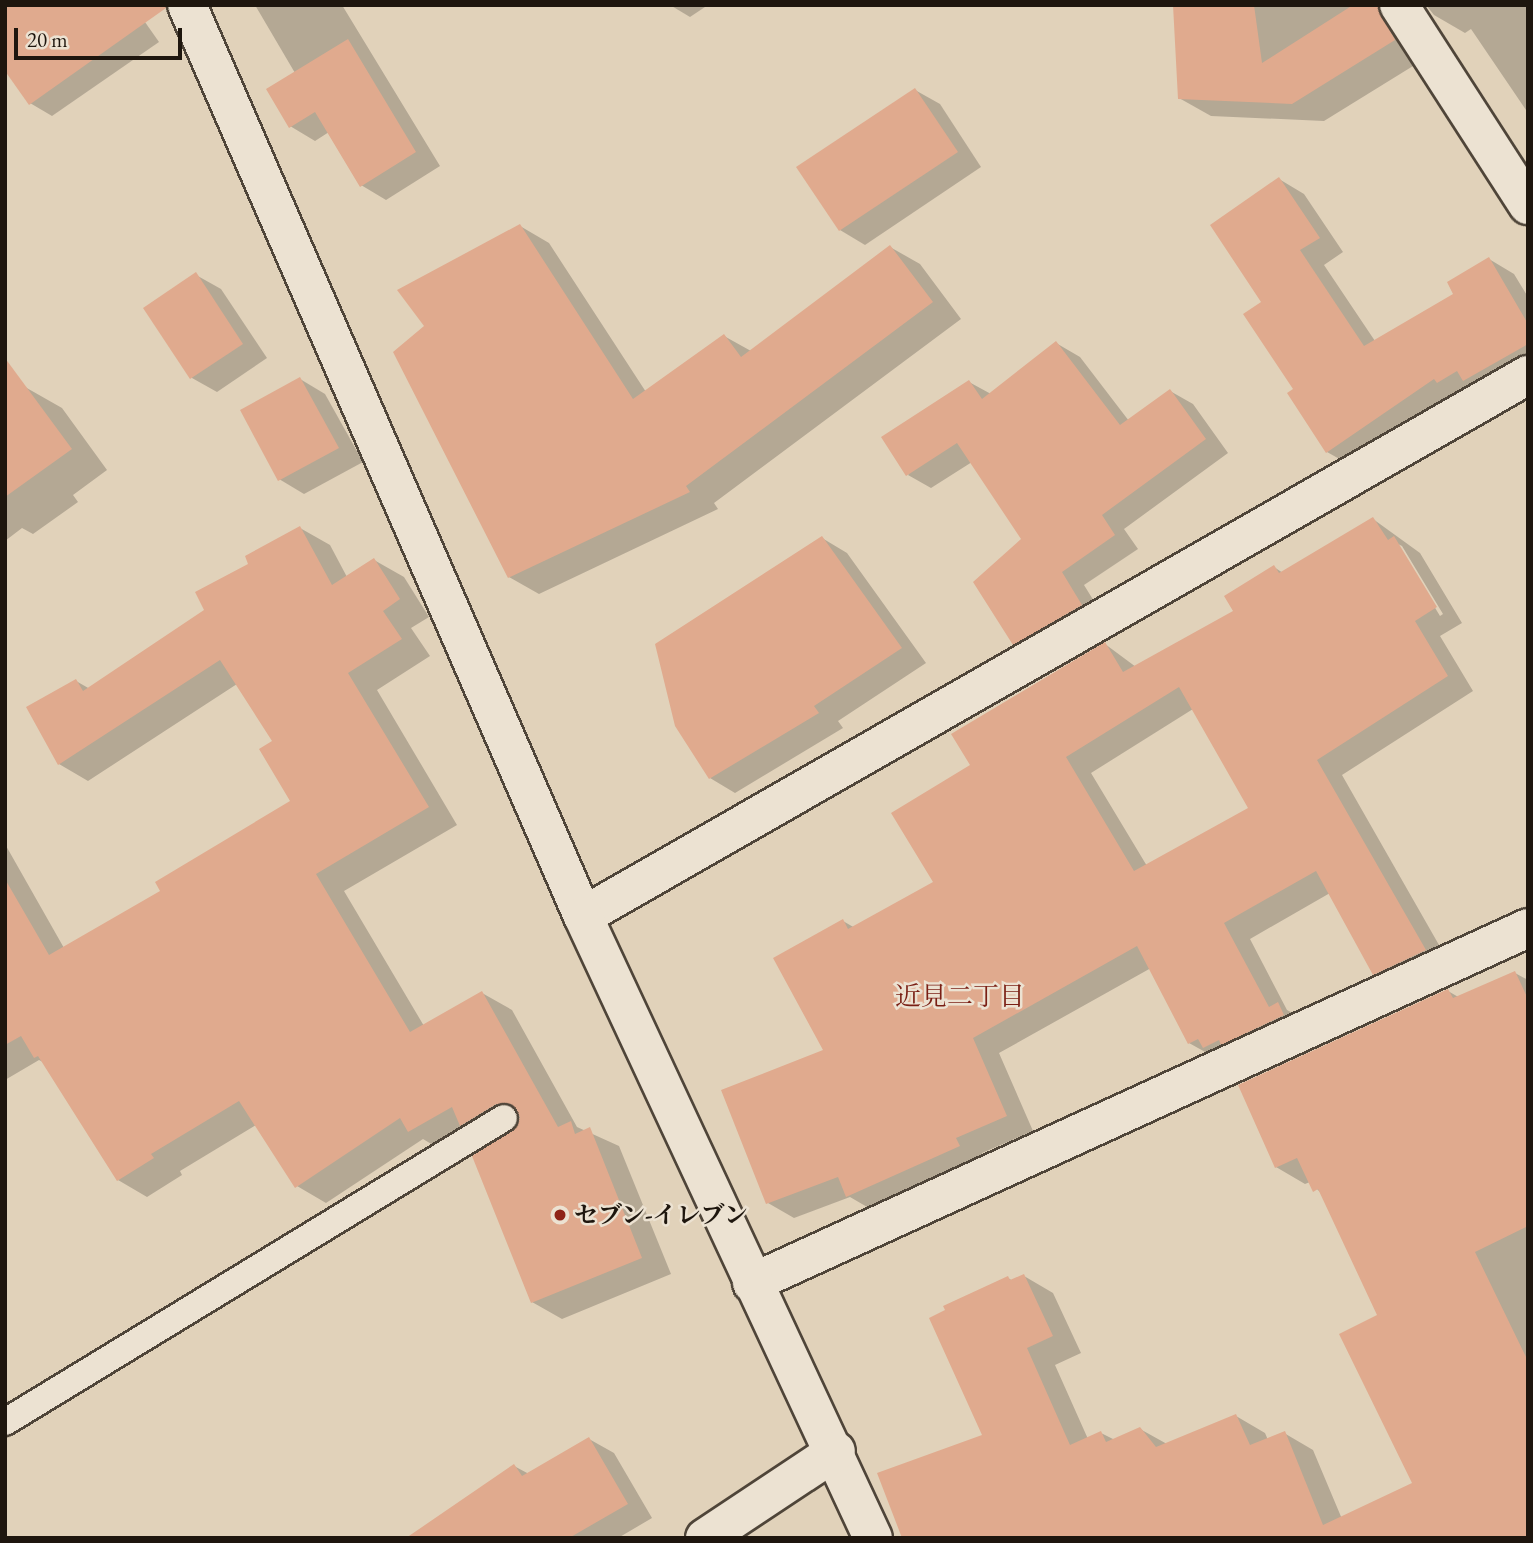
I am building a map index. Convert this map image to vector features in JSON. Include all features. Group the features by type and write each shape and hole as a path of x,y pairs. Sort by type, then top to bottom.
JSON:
{"street":[{"path":"187,5 583,916 752,1283 836,1451 873,1538"},
{"path":"1399,5 1528,205"},
{"path":"583,916 1528,375"},
{"path":"752,1283 1528,928"},
{"path":"705,1538 836,1451"}],"lane":[{"path":"5,1422 505,1118"}],"building":[{"path":"5,5 166,5 166,8 29,105 5,71"},
{"path":"1173,5 1254,5 1262,63 1353,5 1377,5 1395,40 1292,104 1178,99"},
{"path":"348,39 416,152 360,187 315,112 289,128 266,89"},
{"path":"915,88 958,152 839,231 796,167"},
{"path":"1279,177 1320,238 1300,250 1364,346 1453,294 1447,282 1489,257 1528,324 1528,344 1463,381 1457,371 1437,383 1434,379 1326,453 1287,393 1293,389 1243,314 1261,302 1210,225"},
{"path":"520,224 633,399 724,334 741,357 890,245 933,302 686,486 690,492 508,578 393,352 424,326 397,290"},
{"path":"196,272 243,344 190,379 143,308"},
{"path":"1056,341 1120,425 1170,389 1206,439 1102,515 1115,535 1062,572 1082,605 1013,645 973,582 1021,539 957,443 906,476 881,437 969,380 982,399"},
{"path":"5,358 72,449 5,497"},
{"path":"300,377 339,448 278,481 240,410"},
{"path":"1373,517 1388,540 1394,536 1437,607 1415,621 1448,676 1317,760 1426,950 1373,975 1316,871 1224,923 1269,1007 1278,1002 1284,1015 1221,1045 1219,1040 1203,1048 1198,1039 1188,1044 1137,946 973,1038 1007,1116 956,1138 960,1146 846,1197 838,1177 766,1204 721,1090 823,1050 773,958 843,919 848,929 933,882 891,813 970,765 951,734 1105,642 1123,672 1233,611 1224,596 1274,565 1279,573","holes":["1179,687 1248,808 1134,871 1066,757"]},
{"path":"300,526 332,585 374,558 400,599 383,611 402,639 348,673 429,807 316,874 410,1032 482,991 558,1127 571,1121 575,1134 590,1127 642,1258 531,1303 472,1156 517,1126 520,1117 511,1104 496,1104 460,1126 452,1107 408,1132 400,1118 295,1188 239,1101 151,1154 154,1158 117,1181 38,1056 34,1058 21,1036 5,1045 5,879 49,955 160,891 155,882 290,801 259,749 272,741 220,660 58,765 26,707 76,679 83,691 204,610 195,592 248,564 245,556"},
{"path":"822,536 902,648 814,706 819,713 709,779 675,726 655,644"},
{"path":"1515,971 1528,999 1528,1226 1475,1252 1528,1361 1528,1538 902,1538 877,1473 982,1435 929,1318 945,1310 943,1306 1008,1276 1010,1280 1024,1274 1053,1336 1027,1348 1070,1445 1101,1431 1106,1442 1140,1427 1156,1447 1236,1414 1250,1445 1285,1431 1323,1525 1412,1483 1339,1334 1377,1315 1318,1189 1313,1192 1297,1158 1275,1168 1238,1085 1448,989 1453,998"},
{"path":"589,1437 628,1504 569,1538 406,1538 514,1464 522,1476"}],"place":[{"name":"セブン-イレブン","path":"560,1215"}],"district":[{"name":"近見二丁目","path":"960,997"}]}
